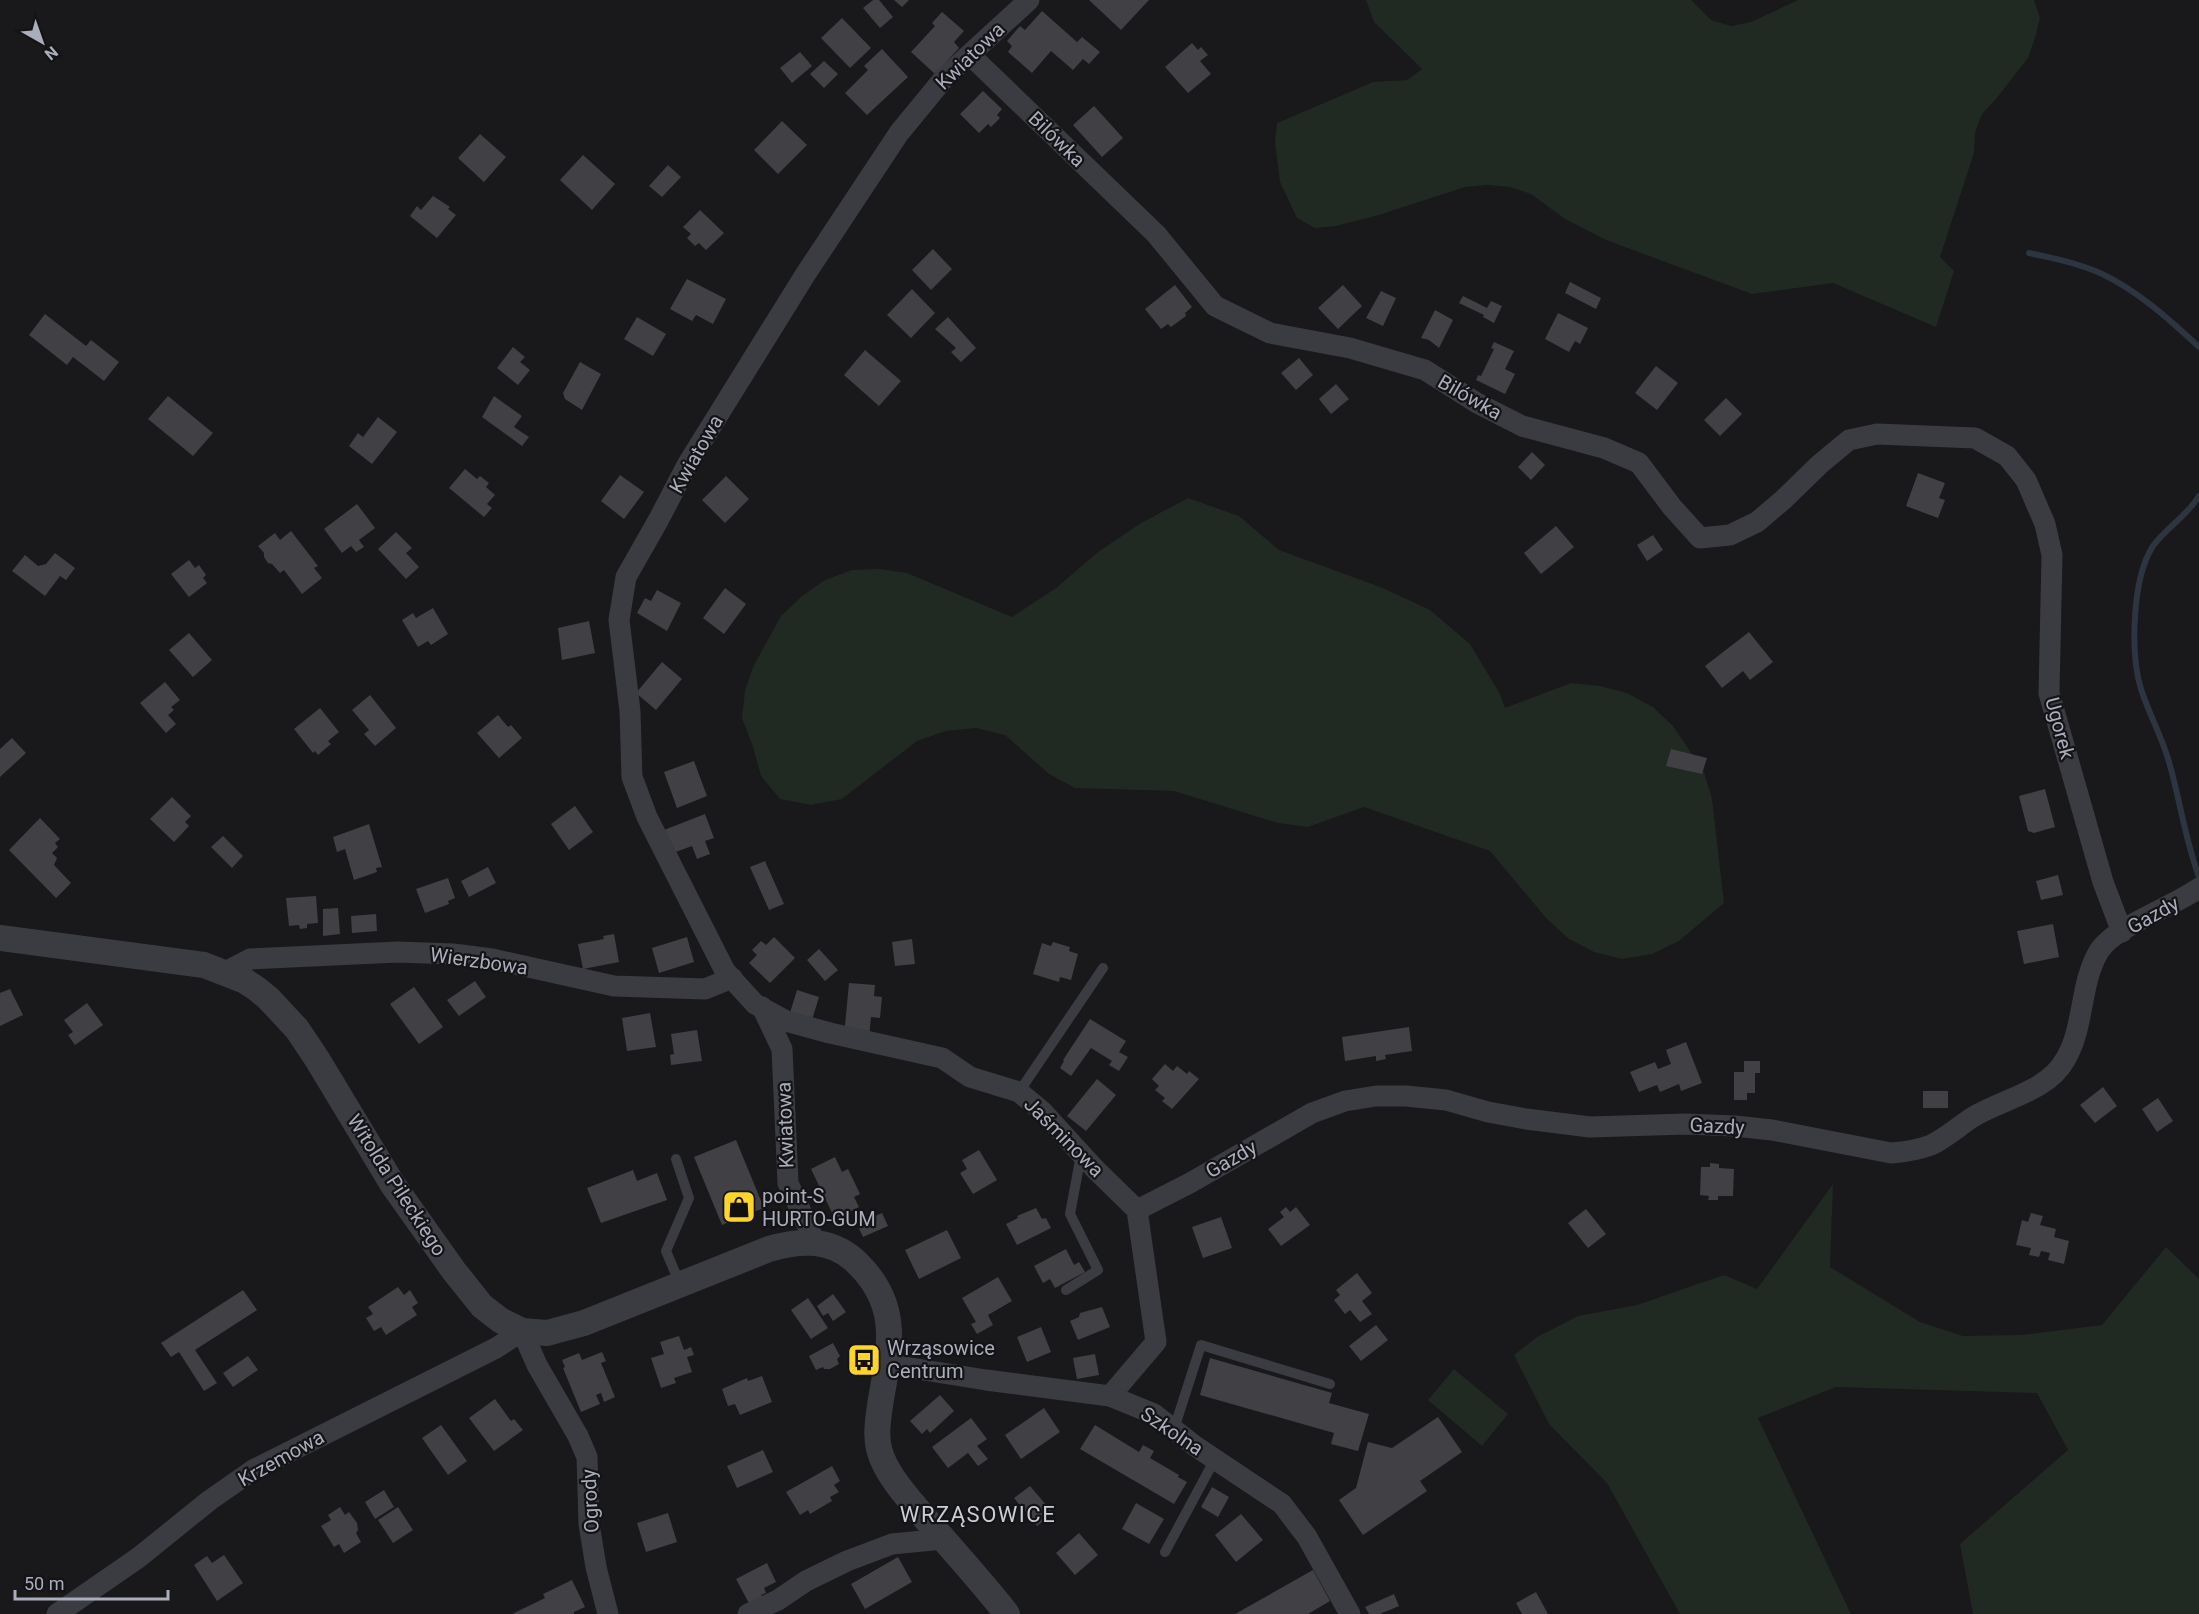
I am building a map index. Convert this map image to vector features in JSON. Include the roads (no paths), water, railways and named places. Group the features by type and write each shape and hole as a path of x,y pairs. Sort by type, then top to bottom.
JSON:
{"street":[{"name":"Kwiatowa","path":"732,978 725,971 647,816 632,777 630,711 619,620 626,577 687,465 830,237 899,133 945,77 1029,0"},
{"name":"Bilówka","path":"970,55 1156,234 1215,306 1270,333 1350,348 1425,370 1477,403 1522,426 1604,448 1639,463 1672,507 1700,538 1730,535 1757,522 1849,440 1877,434 1975,438 2007,456"},
{"name":"Ugorek","path":"2007,456 2026,480 2045,524 2052,555 2049,693 2103,882 2122,932"},
{"name":"Gazdy","path":"1137,1210 1190,1183 1312,1113 1345,1101 1376,1096 1446,1100 1488,1112 1526,1119 1590,1126 1686,1124 1735,1126 1772,1130 1891,1152 1908,1152 1932,1144 1975,1116 2052,1077 2065,1061 2076,1035 2091,969 2100,950 2122,932 2199,888"},
{"name":"Witolda Pileckiego","path":"0,938 180,960 204,965 245,981 268,998 297,1029 393,1185 454,1271 482,1306 500,1320 522,1331 547,1333 565,1329 769,1249 786,1244 815,1242"},
{"name":"Wierzbowa","path":"225,972 249,959 398,952 453,954 492,959 614,986 705,989 732,978"},
{"name":"Jaśminowa","path":"732,978 755,1004 786,1021 942,1058 970,1077 1019,1092 1042,1112 1137,1210"},
{"name":"Kwiatowa","path":"762,1007 782,1049 788,1183 815,1242"},
{"path":"1110,1396 1156,1342 1137,1210"},
{"path":"815,1242 833,1247 848,1255 859,1265 881,1294 887,1310 890,1324 877,1423 881,1457 894,1479 1007,1614"},
{"name":"Krzemowa","path":"57,1614 138,1558 210,1500 253,1470 496,1348 522,1331"},
{"name":"Ogrody","path":"522,1331 537,1365 578,1436 587,1457 589,1524 596,1567 608,1614"},
{"name":"Szkolna","path":"886,1364 1110,1396 1154,1414 1282,1504 1308,1537 1350,1614"},
{"path":"748,1614 778,1600 806,1581 847,1561 892,1544 943,1539"}],"lane":[{"path":"1019,1092 1103,968"},
{"path":"1066,1290 1098,1270 1070,1214 1081,1154"},
{"path":"676,1159 689,1197 666,1251 680,1284"},
{"path":"1174,1429 1201,1345 1330,1384"},
{"path":"1165,1552 1215,1459"}],"waterway":[{"path":"2029,253 2083,266 2114,280 2152,306 2199,347"},
{"path":"2199,496 2189,510 2153,546 2146,560 2137,596 2134,637 2137,674 2141,689 2169,762 2199,877"}],"place":[{"name":"point-S HURTO-GUM","path":"739,1207"},
{"name":"Wrząsowice Centrum","path":"864,1360"}],"district":[{"name":"WRZĄSOWICE","path":"978,1514"}]}
